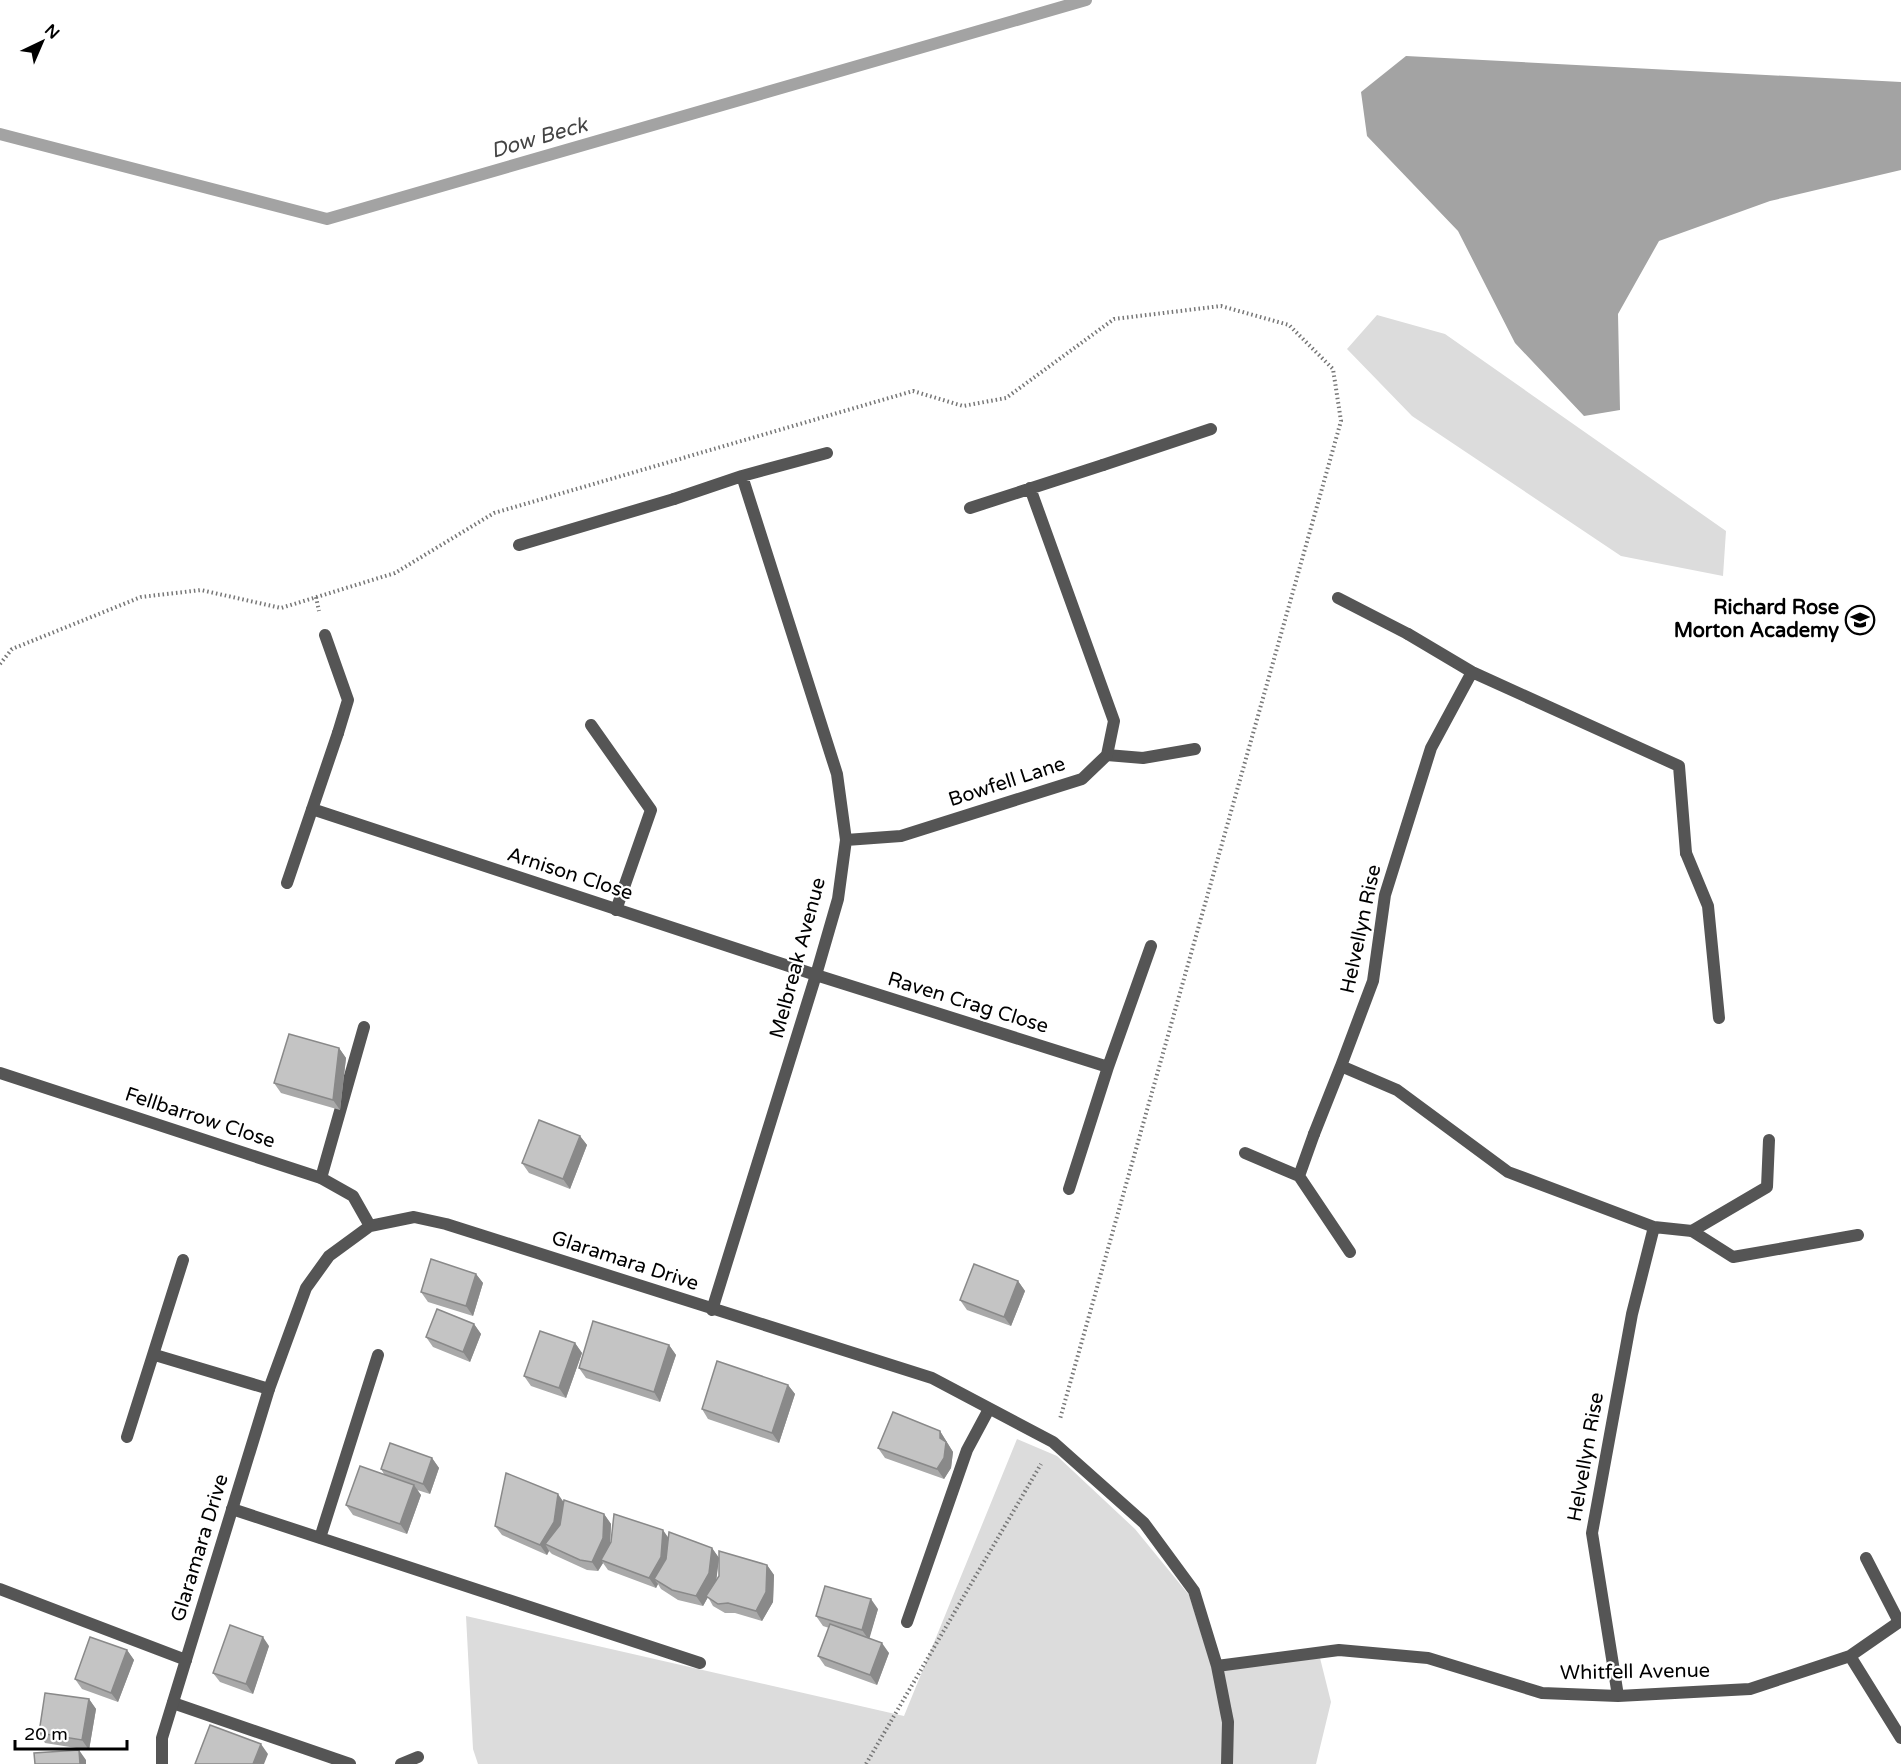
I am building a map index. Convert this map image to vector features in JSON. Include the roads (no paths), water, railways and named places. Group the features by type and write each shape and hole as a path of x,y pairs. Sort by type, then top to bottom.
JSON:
{"street":[{"path":"970,507 1211,429"},
{"path":"519,545 674,499 742,476 827,453"},
{"name":"Melbreak Avenue","path":"712,1310 838,899 846,840 837,774 742,476"},
{"path":"1030,488 1114,721 1107,755 1143,758 1195,749"},
{"path":"1338,598 1408,634 1472,672 1679,766 1686,852 1708,906 1719,1018"},
{"path":"287,884 348,700 325,635"},
{"name":"Helvellyn Rise","path":"1299,1176 1373,981 1385,895 1431,748 1472,672"},
{"path":"591,725 651,810 616,910"},
{"name":"Bowfell Lane","path":"846,840 901,836 1082,779 1107,755"},
{"name":"Arnison Close","path":"312,809 816,975"},
{"path":"1069,1189 1150,946"},
{"name":"Raven Crag Close","path":"816,975 1108,1067"},
{"path":"321,1178 364,1027"},
{"path":"1341,1066 1397,1090 1508,1172 1654,1227 1692,1231 1734,1257 1858,1235"},
{"name":"Fellbarrow Close","path":"0,1073 321,1178 353,1196 370,1226"},
{"path":"1692,1231 1767,1187 1769,1140"},
{"path":"1245,1154 1299,1176 1350,1252"},
{"name":"Glaramara Drive","path":"162,1764 162,1738 269,1389 306,1288 329,1256 370,1226 414,1217 446,1224 932,1378 1053,1442 1144,1523 1194,1591 1217,1666 1228,1722 1227,1764"},
{"name":"Helvellyn Rise","path":"1618,1696 1592,1533 1632,1314 1654,1227"},
{"path":"127,1437 155,1355 183,1260"},
{"path":"155,1355 269,1389"},
{"path":"320,1538 378,1355"},
{"path":"907,1622 967,1450 989,1409"},
{"path":"232,1509 700,1663"},
{"name":"Whitfell Avenue","path":"1217,1666 1339,1650 1428,1659 1542,1693 1618,1696 1750,1689 1850,1656 1899,1622 1866,1558"},
{"path":"0,1589 186,1660"},
{"path":"1850,1656 1901,1738"},
{"path":"173,1703 350,1764"},
{"path":"401,1764 418,1757"}],"waterway":[{"name":"Dow Beck","path":"0,134 327,219 1086,0"}],"place":[{"name":"Richard Rose Morton Academy","path":"1860,620"}]}
